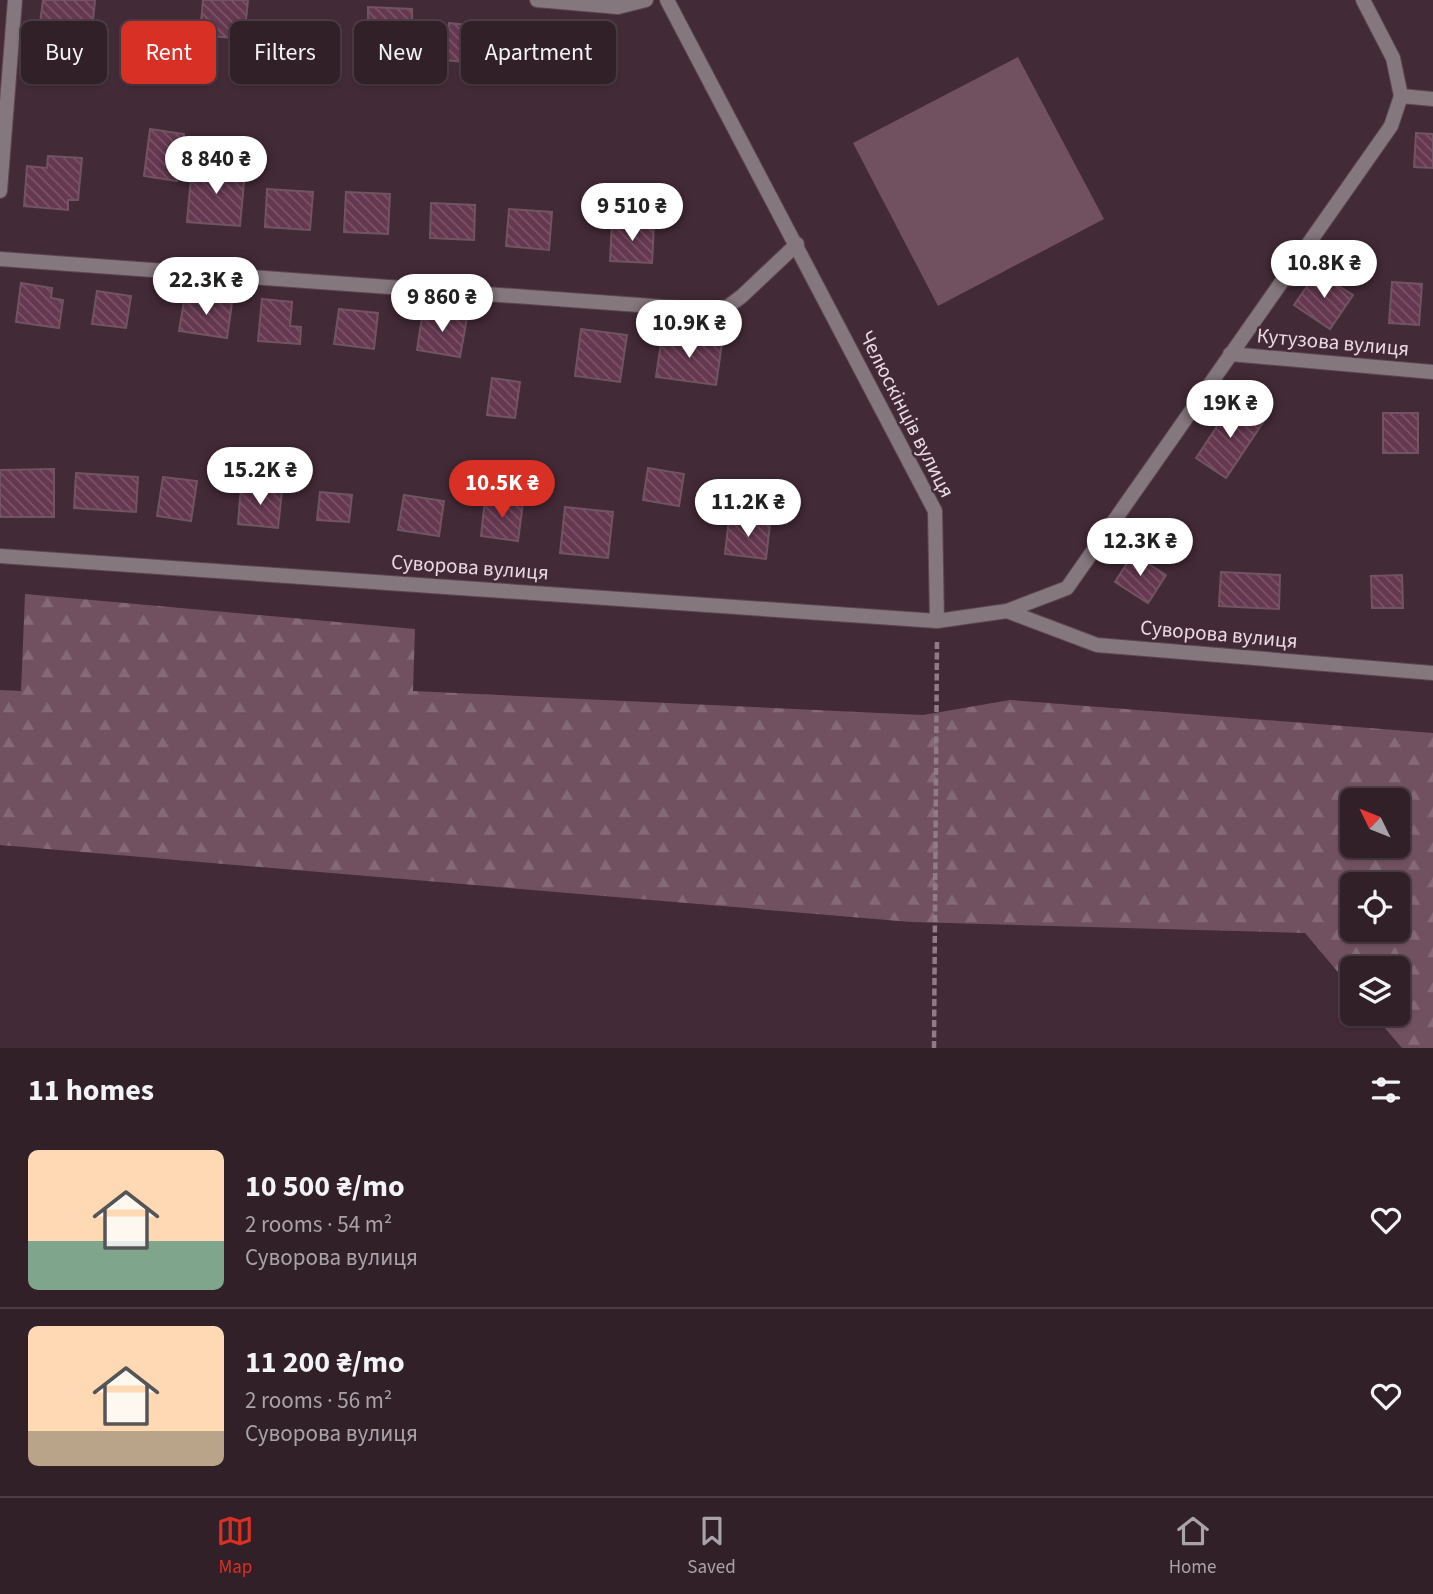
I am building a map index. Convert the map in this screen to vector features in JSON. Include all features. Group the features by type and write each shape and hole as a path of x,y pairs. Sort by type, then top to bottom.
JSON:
{"street":[{"path":"0,191 15,0"},
{"path":"537,0 618,7 646,0"},
{"name":"Челюскінців вулиця","path":"667,0 797,244 934,511 937,621"},
{"path":"937,621 1007,611 1067,589 1391,126 1401,96 1393,58 1363,0"},
{"path":"1401,96 1433,99"},
{"path":"0,259 722,311 797,244"},
{"name":"Кутузова вулиця","path":"1230,354 1433,372"},
{"name":"Суворова вулиця","path":"0,556 937,621"},
{"name":"Суворова вулиця","path":"1007,611 1097,645 1433,673"}],"path":[{"path":"934,1048 937,621"}],"green space":[{"path":"1018,57 1104,219 938,306 853,143"},
{"path":"25,594 415,629 413,691 923,715 1010,700 1433,733 1433,1048 1402,1048 1383,1026 1410,1026 1410,956 1340,956 1340,975 1305,933 911,922 0,845 0,690 21,691"}],"building":[{"path":"43,0 95,0 93,21 40,21"},
{"path":"203,0 248,0 246,21 230,21 230,38 216,36 216,21 201,21"},
{"path":"368,7 412,9 412,21 368,21"},
{"path":"449,23 461,24 461,62 447,60"},
{"path":"150,129 184,134 177,181 144,176"},
{"path":"1416,133 1433,134 1433,168 1414,167"},
{"path":"48,156 82,158 78,200 68,200 68,210 24,206 27,166 47,168"},
{"path":"192,166 245,171 240,226 187,222"},
{"path":"267,189 313,192 310,230 265,227"},
{"path":"346,192 390,194 388,234 344,232"},
{"path":"431,203 475,205 474,240 430,238"},
{"path":"509,209 552,212 549,250 506,246"},
{"path":"612,223 654,225 652,263 610,261"},
{"path":"1317,272 1353,295 1330,329 1294,305"},
{"path":"1392,282 1422,284 1419,325 1389,323"},
{"path":"21,283 52,288 51,298 63,300 59,328 16,322"},
{"path":"97,291 131,296 126,328 92,324"},
{"path":"185,296 232,303 227,338 179,331"},
{"path":"262,299 292,302 290,326 301,327 300,344 258,341"},
{"path":"339,309 378,313 374,349 334,344"},
{"path":"423,311 467,318 460,357 417,350"},
{"path":"581,329 627,335 620,382 575,376"},
{"path":"662,336 722,343 716,385 656,377"},
{"path":"492,378 520,382 515,418 487,415"},
{"path":"1234,401 1264,421 1226,478 1196,458"},
{"path":"1383,413 1418,413 1418,453 1383,453"},
{"path":"648,468 684,474 679,506 643,500"},
{"path":"54,469 54,517 0,517 0,470"},
{"path":"76,473 138,477 136,512 74,508"},
{"path":"163,477 197,481 191,521 157,516"},
{"path":"241,486 282,491 278,528 238,524"},
{"path":"320,492 352,495 349,522 317,520"},
{"path":"404,495 444,501 439,536 398,530"},
{"path":"485,499 523,503 518,541 481,536"},
{"path":"565,507 613,512 608,558 560,553"},
{"path":"729,519 770,524 766,559 725,554"},
{"path":"1133,554 1166,575 1148,603 1115,582"},
{"path":"1221,572 1280,575 1279,609 1219,606"},
{"path":"1402,575 1403,608 1372,608 1371,576"}]}
